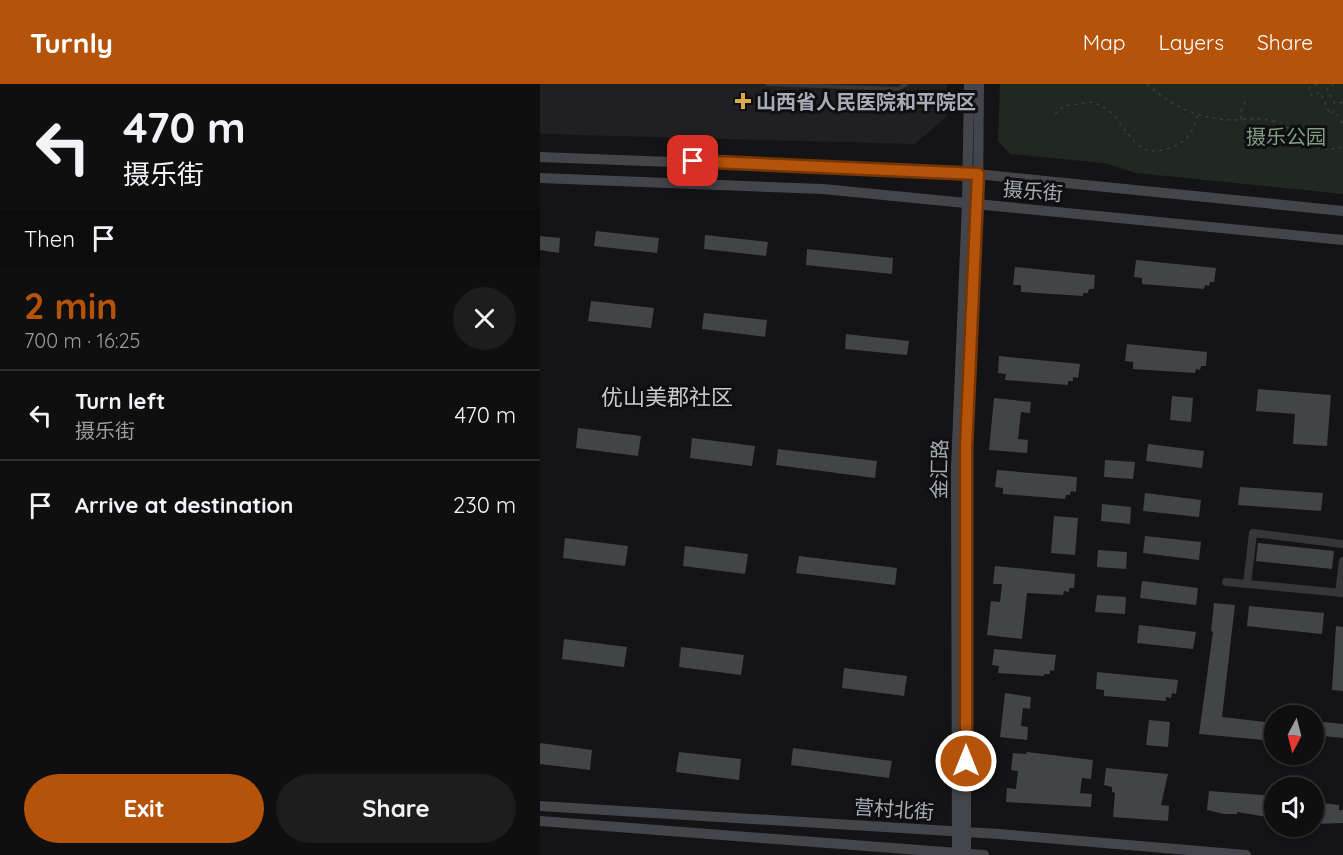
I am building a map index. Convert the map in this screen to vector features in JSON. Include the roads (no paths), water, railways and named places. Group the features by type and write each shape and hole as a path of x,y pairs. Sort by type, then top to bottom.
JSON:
{"street":[{"name":"金汇路","path":"962,854 956,468 973,203 969,84"},
{"name":"金汇路","path":"973,173 979,84"},
{"name":"摄乐街","path":"540,157 973,173 1343,211"},
{"name":"摄乐街","path":"540,178 823,189 1343,240"},
{"path":"1247,584 1253,533 1343,544"},
{"path":"1226,582 1341,593 1343,561"},
{"name":"营村北街","path":"540,806 962,831 1246,855"},
{"name":"营村北街","path":"540,821 984,855"}],"lane":[{"path":"767,84 898,89 906,84"}],"place":[{"name":"山西省人民医院和平院区","path":"743,101"}],"district":[{"name":"优山美郡社区","path":"667,397"}],"park label":[{"name":"摄乐公园","path":"1286,136"}]}
